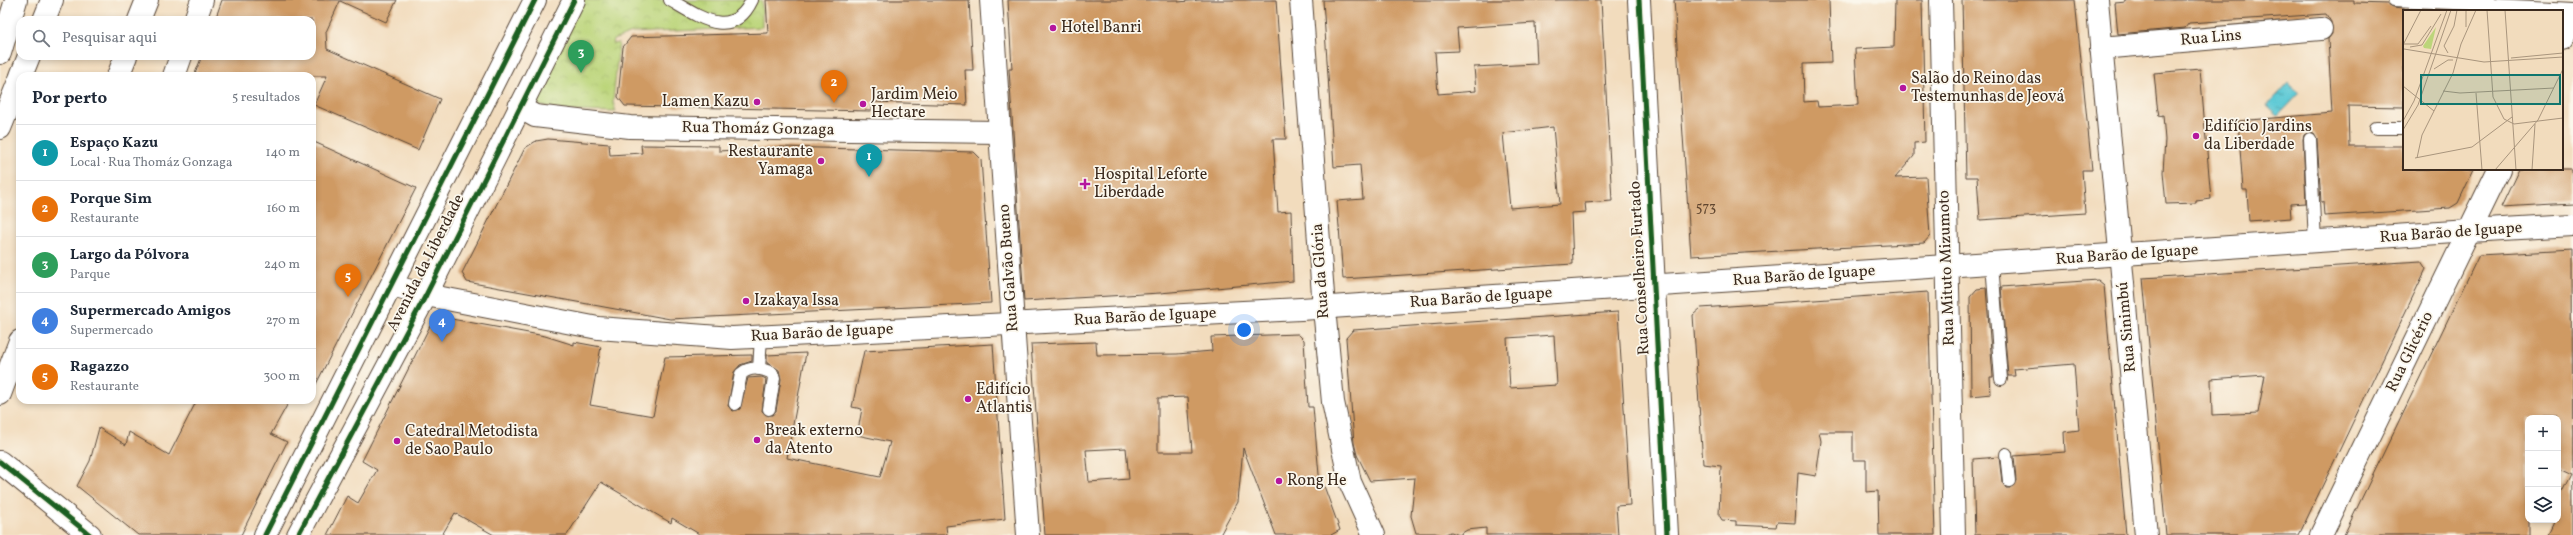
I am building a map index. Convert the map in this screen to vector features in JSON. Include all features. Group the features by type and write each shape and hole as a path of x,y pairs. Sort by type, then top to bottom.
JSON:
{"main road":[{"path":"0,53 16,0"},
{"path":"46,16 52,0"},
{"path":"140,16 146,0"},
{"path":"196,16 202,0"},
{"name":"Avenida da Liberdade","path":"265,535 535,0"},
{"name":"Avenida da Liberdade","path":"298,535 426,295 574,0"},
{"name":"Rua Galvão Bueno","path":"991,0 1027,535"},
{"name":"Rua da Glória","path":"1301,0 1324,308 1333,402 1350,482 1374,535"},
{"name":"Rua Conselheiro Furtado","path":"1639,0 1668,535"},
{"name":"Rua Mituto Mizumoto","path":"1941,0 1954,535"},
{"name":"Rua Sinimbú","path":"2097,0 2119,255 2146,535"},
{"path":"2563,35 2573,14"},
{"name":"Rua Lins","path":"2101,48 2321,29"},
{"path":"22,72 27,60"},
{"path":"120,72 124,60"},
{"path":"176,72 180,60"},
{"path":"0,128 16,87"},
{"name":"Rua Thomáz Gonzaga","path":"519,107 535,116 630,127 999,132"},
{"name":"Rua Glicério","path":"2321,535 2499,170"},
{"name":"Rua Barão de Iguape","path":"392,286 426,295 598,328 732,338 1324,308 2573,225"},
{"path":"0,394 16,352"},
{"path":"0,462 90,535"}],"lane":[{"path":"670,0 707,21 724,23 742,15 752,0"},
{"path":"2394,0 2573,9"},
{"path":"2376,128 2403,128"},
{"path":"2310,138 2315,242"},
{"path":"1992,264 2001,379"},
{"path":"760,368 761,337"},
{"path":"735,404 741,374 749,369 760,368 772,374 774,378 769,409"},
{"path":"2006,454 2009,481"}],"green space":[{"path":"581,0 762,0 762,27 632,33 613,40 612,44 619,43 613,102 616,112 567,111 532,104"}],"water":[{"path":"2288,83 2300,93 2278,116 2267,106"}],"building":[{"path":"222,0 397,0 386,22 340,1 326,32 327,49 440,99 418,150 316,106 316,101 327,76 316,76 316,72 196,72 200,60 316,60 316,16 216,16"},
{"path":"766,0 969,0 973,70 965,70 967,105 871,102 871,111 625,106 618,97 623,47 631,37 768,33"},
{"path":"1008,0 1178,0 1178,2 1200,0 1276,0 1286,139 1273,139 1278,212 1291,211 1293,281 1160,293 1024,301 1009,69 1012,69"},
{"path":"1323,0 1601,0 1612,201 1585,203 1586,212 1571,213 1573,264 1343,279 1337,201 1363,199 1360,165 1334,167","holes":["1535,23 1537,64 1474,67 1476,91 1438,94 1435,52 1459,51 1457,28","1553,127 1560,204 1510,208 1503,133"]},
{"path":"1674,0 1829,0 1831,63 1803,64 1804,102 1817,101 1818,107 1858,105 1855,49 1894,47 1895,0 1922,0 1925,142 1914,143 1914,156 1895,178 1926,177 1930,236 1924,243 1691,256"},
{"path":"1962,0 2075,0 2092,170 2082,170 2085,213 1980,220 1977,177 1966,177"},
{"path":"2126,0 2354,0 2354,3 2388,4 2393,7 2404,8 2403,107 2348,106 2349,146 2403,146 2403,170 2474,170 2458,203 2450,208 2324,216 2323,202 2321,202 2317,139 2314,133 2309,132 2304,135 2303,139 2306,203 2290,204 2291,218 2249,221 2247,190 2243,190 2238,121 2332,113 2328,39 2332,34 2331,22 2326,14 2189,23 2185,28 2118,34 2115,3 2126,2"},
{"name":"Edifício Jardins da Liberdade","path":"2200,69 2211,199 2196,201 2196,203 2166,204 2163,172 2165,140 2163,115 2159,116 2154,73"},
{"path":"548,139 609,144 610,155 642,153 641,145 719,146 719,151 781,147 974,152 981,159 991,303 670,319 467,282 462,273 525,148 536,141"},
{"path":"316,143 416,188 316,384"},
{"path":"2573,169 2573,203 2501,207 2519,170"},
{"path":"2572,250 2573,535 2548,535 2554,523 2561,523 2561,494 2571,474 2561,469 2561,415 2525,415 2525,523 2528,523 2528,535 2344,535 2479,255"},
{"path":"2421,261 2426,269 2299,535 2166,535 2143,278","holes":["2265,375 2258,413 2212,415 2211,379"]},
{"path":"2098,280 2104,285 2126,535 1975,535 1973,459 1999,457 2002,482 2006,488 2010,488 2016,481 2014,456 2065,452 2064,432 2079,430 2074,364 2014,369 2015,376 2008,376 2001,287"},
{"path":"1986,288 1993,377 1990,377 1991,394 1971,396 1970,297 1977,289"},
{"path":"1928,292 1935,535 1879,535 1878,491 1866,492 1866,460 1853,460 1853,432 1819,432 1821,441 1816,476 1798,473 1795,523 1777,522 1776,527 1736,525 1736,521 1722,520 1719,515 1721,466 1703,464 1693,315 1701,308"},
{"path":"1618,312 1630,505 1616,506 1618,535 1486,535 1486,528 1467,530 1459,535 1451,532 1443,535 1435,533 1416,533 1411,516 1415,478 1370,481 1357,455 1354,443 1346,338 1353,330","holes":["1554,335 1557,385 1510,388 1507,338"]},
{"path":"435,316 545,336 574,345 574,342 601,347 590,405 653,416 665,357 752,355 752,361 740,365 734,372 728,406 733,411 740,409 748,378 762,377 766,379 762,411 768,416 776,411 781,379 779,370 767,363 767,355 806,353 787,458 880,477 890,442 857,435 862,409 852,407 864,351 993,344 1005,519 946,526 947,535 701,535 672,518 671,523 601,482 567,535 494,535 455,513 442,535 327,535 347,496 358,503 377,470 362,461"},
{"path":"1298,334 1304,340 1308,407 1313,407 1320,486 1324,486 1340,530 1331,535 1276,535 1243,448 1238,502 1220,535 1045,535 1031,344 1096,342 1097,355 1177,354 1212,351 1211,337","holes":["1188,397 1192,452 1158,452 1158,398","1126,448 1129,479 1089,482 1086,450"]},
{"path":"195,404 288,404 271,434 287,442 241,535 138,535 77,486 90,461 99,428 126,445 129,432 169,455"}],"cycle path":[{"path":"265,535 535,0"},
{"path":"298,535 426,295 574,0"},
{"path":"1639,0 1667,535"},
{"path":"0,462 90,535"}],"place":[{"name":"Hotel Banri","path":"1053,28"},
{"name":"Largo da Pólvora","path":"581,73"},
{"name":"Salão do Reino das Testemunhas de Jeová","path":"1903,88"},
{"name":"Lamen Kazu","path":"757,102"},
{"name":"Porque Sim","path":"834,103"},
{"name":"Jardim Meio Hectare","path":"863,104"},
{"name":"Edifício Jardins da Liberdade","path":"2196,136"},
{"name":"Restaurante Yamaga","path":"821,161"},
{"name":"Espaço Kazu","path":"869,177"},
{"name":"Hospital Leforte Liberdade","path":"1085,184"},
{"name":"Ragazzo","path":"348,297"},
{"name":"Izakaya Issa","path":"746,301"},
{"name":"Supermercado Amigos","path":"442,342"},
{"name":"Edifício Atlantis","path":"968,399"},
{"name":"Break externo da Atento","path":"757,440"},
{"name":"Catedral Metodista de Sao Paulo","path":"397,441"},
{"name":"Rong He","path":"1279,481"}]}
